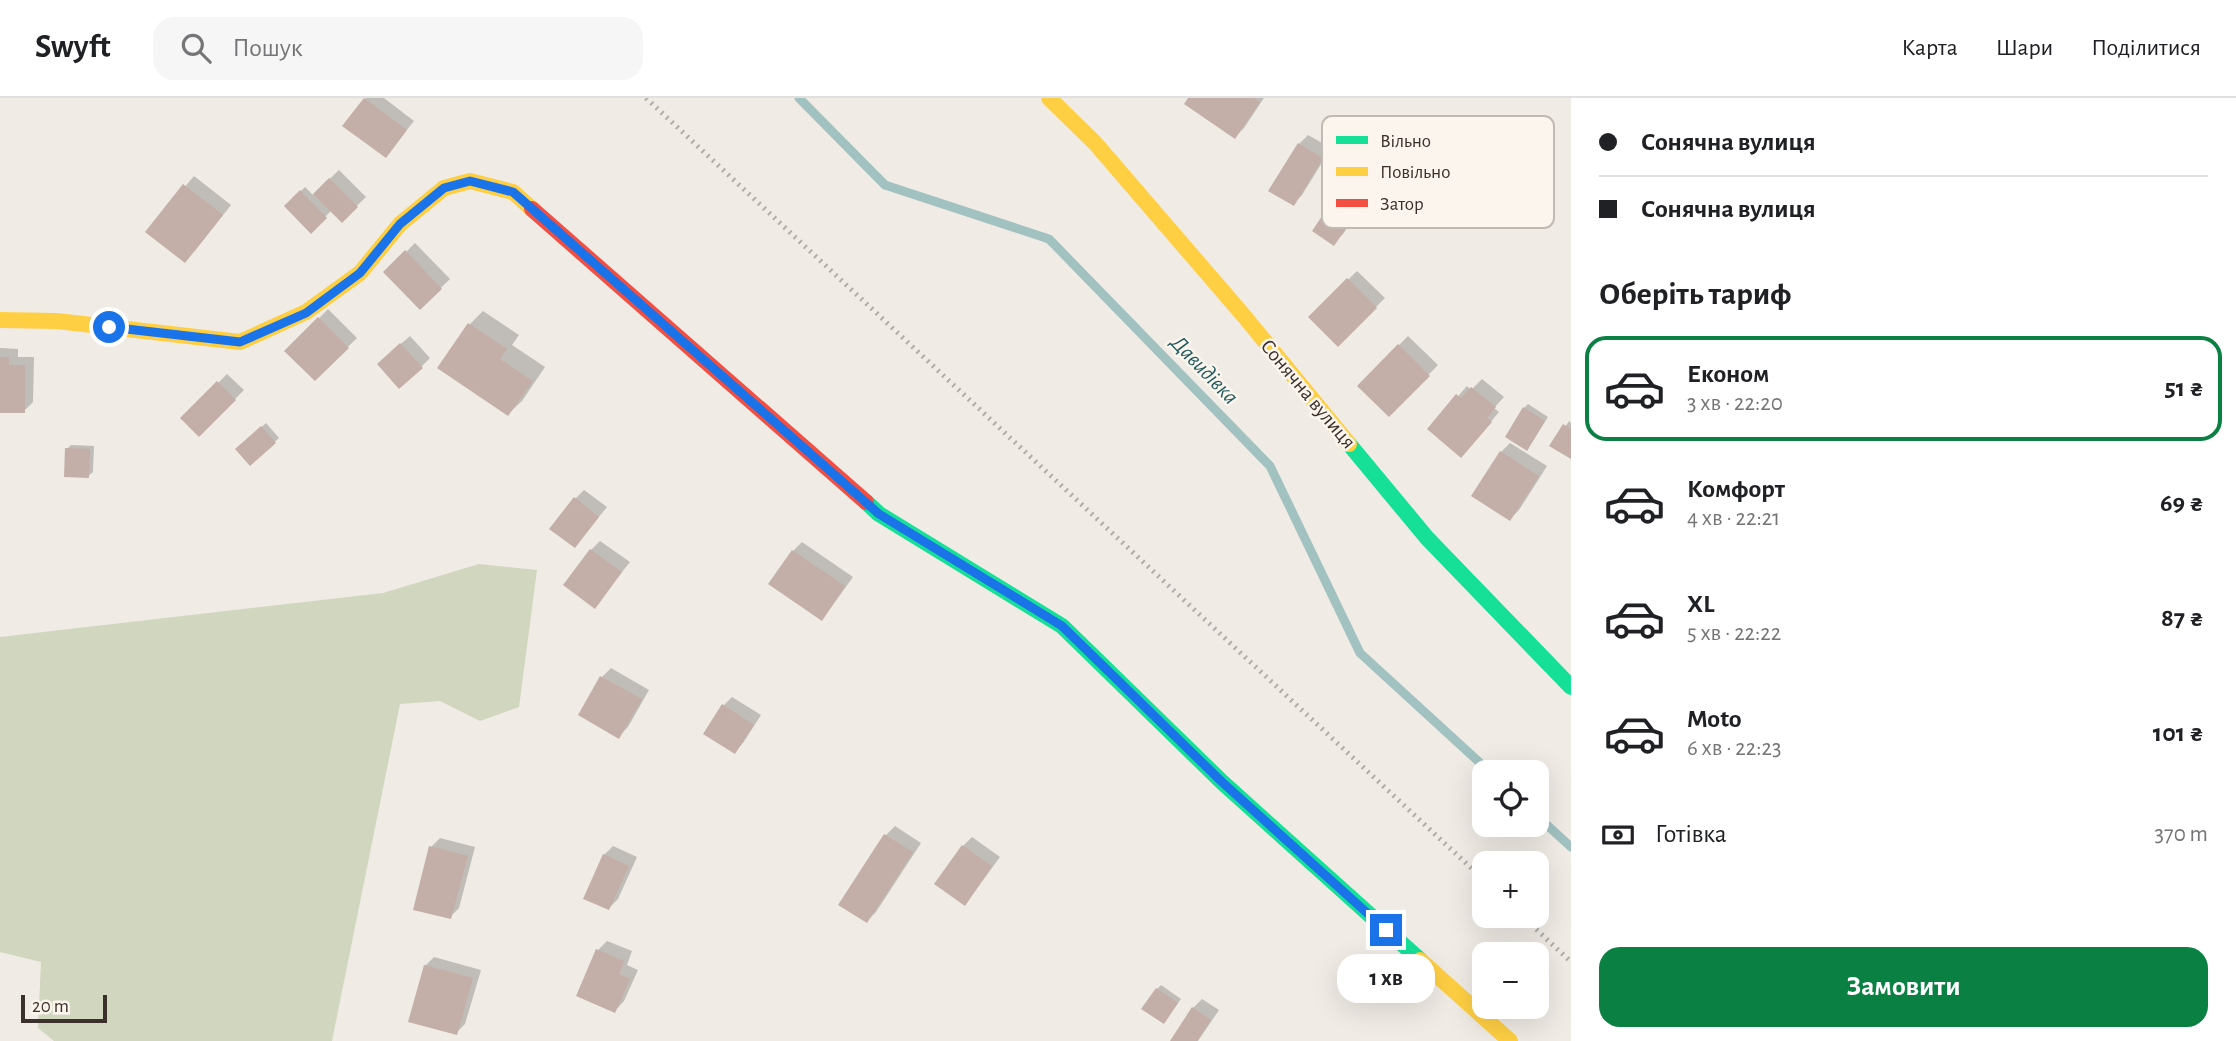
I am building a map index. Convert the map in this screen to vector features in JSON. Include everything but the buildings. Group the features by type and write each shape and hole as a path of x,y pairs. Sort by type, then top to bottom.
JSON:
{"street":[{"name":"Сонячна вулиця","path":"1049,98 1095,144 1148,204 1427,538 1571,687"},
{"path":"0,320 57,321 240,342 306,313 360,273 400,224 444,188 470,181 513,192 879,514 1062,626 1222,782 1510,1041"}],"green space":[{"path":"479,564 537,570 519,707 480,721 440,701 400,704 332,1041 54,1041 38,1028 41,962 0,952 0,637 383,593"}],"waterway":[{"name":"Давидівка","path":"799,98 885,185 1049,239 1270,466 1360,653 1477,760"},
{"name":"Давидівка","path":"1549,827 1571,847"}],"railway":[{"path":"646,98 1472,869"},
{"path":"1535,928 1571,962"}],"traffic: fast":[{"path":"1349,444 1427,538 1571,687"},
{"path":"866,502 879,514 1062,626 1222,782 1420,960"}],"traffic: slow":[{"path":"1049,98 1095,143 1244,316 1349,444"},
{"path":"0,320 57,321 240,342 306,312 360,273 400,224 444,188 470,181 513,192 532,209"},
{"path":"1420,960 1510,1041"}],"traffic: jam":[{"path":"532,209 866,502"}],"route":[{"path":"109,327 240,342 306,313 360,273 400,224 444,188 470,181 513,192 879,514 1062,626 1222,782 1386,930"}]}
